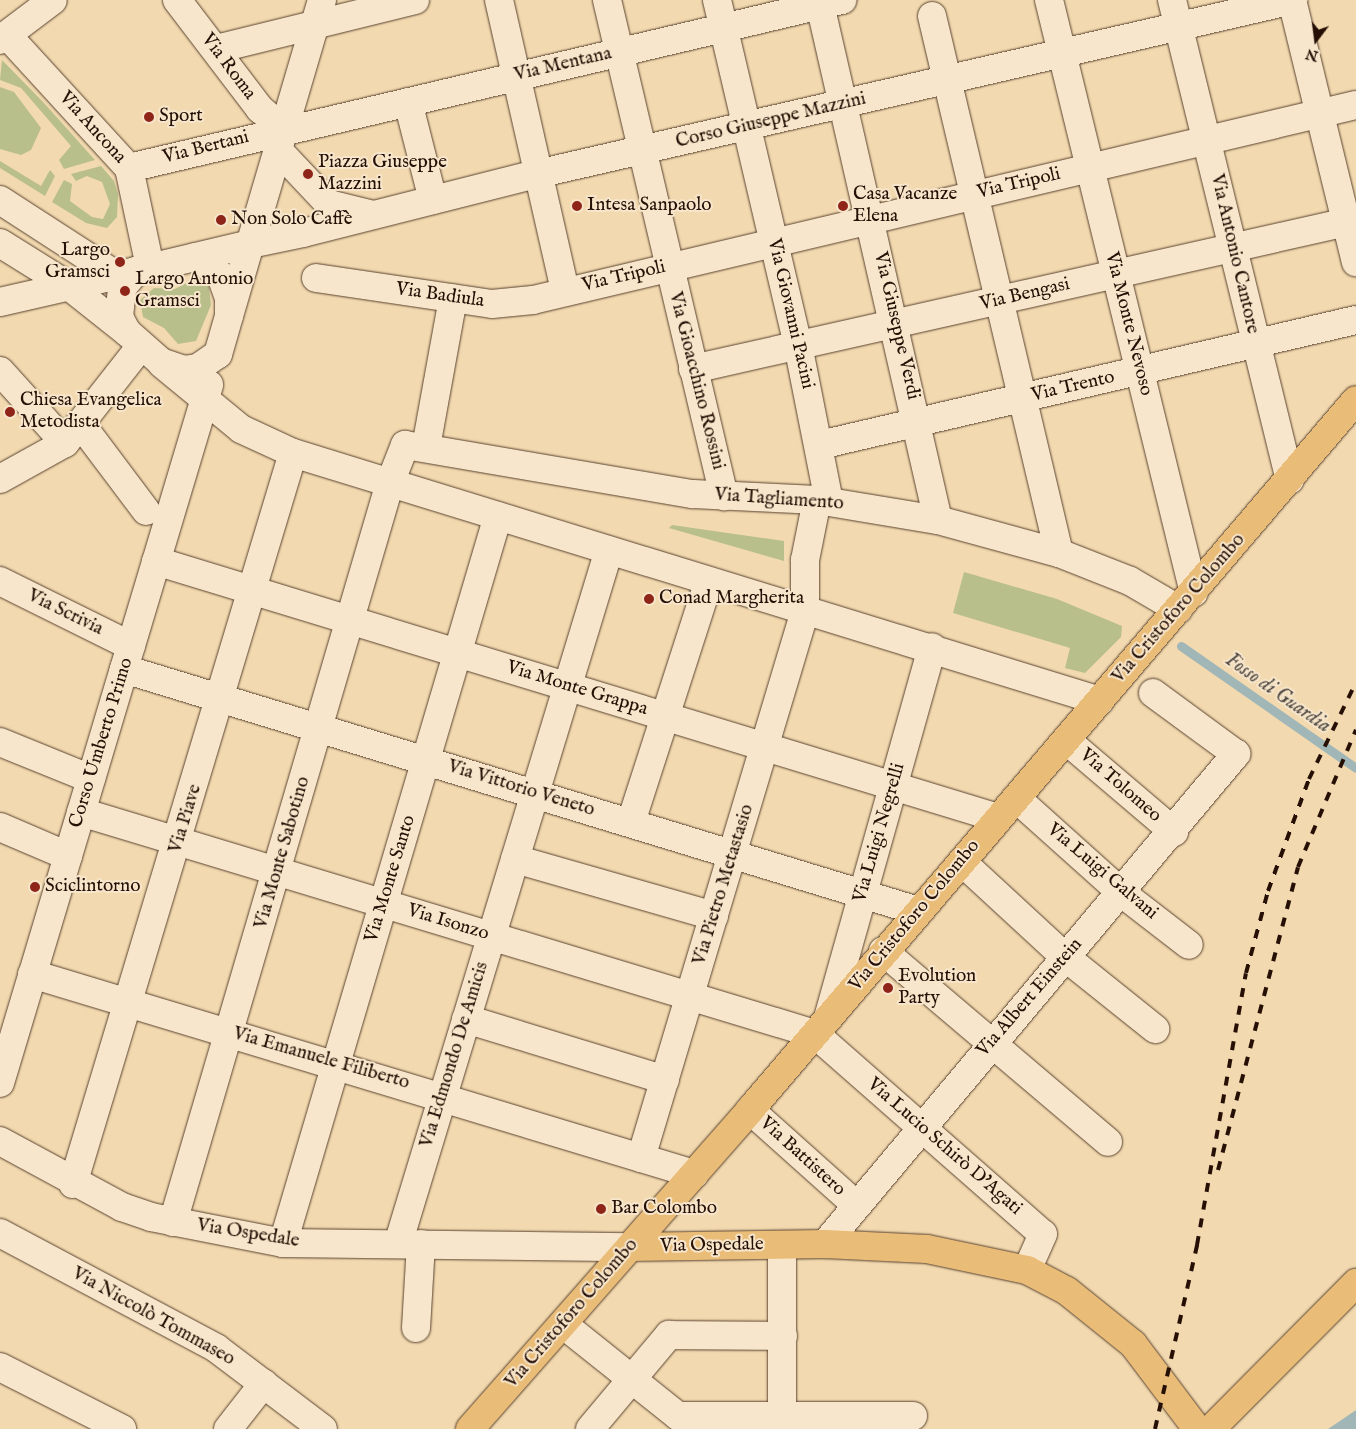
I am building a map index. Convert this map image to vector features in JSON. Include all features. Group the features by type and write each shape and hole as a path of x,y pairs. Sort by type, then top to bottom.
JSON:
{"main road":[{"name":"Via Cristoforo Colombo","path":"470,1429 564,1325 750,1110 883,951 962,862 1290,480 1356,400"},
{"name":"Via Ospedale","path":"630,1247 825,1244 945,1252 1027,1270 1075,1296 1133,1344 1197,1429"},
{"path":"1211,1429 1356,1283"}],"street":[{"path":"4,37 53,0"},
{"name":"Via Roma","path":"177,0 216,49 329,204 374,216"},
{"path":"216,49 319,12 415,0"},
{"path":"499,0 537,174 565,290"},
{"name":"Via Gioacchino Rossini","path":"607,0 667,267 724,496"},
{"name":"Via Giovanni Pacini","path":"717,0 820,445 823,501"},
{"name":"Via Monte Nevoso","path":"1049,0 1140,371 1186,601"},
{"name":"Via Antonio Cantore","path":"1172,0 1255,345 1290,480"},
{"path":"1293,0 1320,114 1351,221 1356,262"},
{"name":"Corso Giuseppe Mazzini","path":"195,257 374,216 537,174 1179,28 1293,0"},
{"name":"Via Mentana","path":"281,140 408,102 827,2"},
{"name":"Via Giuseppe Verdi","path":"827,2 843,104 896,324 938,520"},
{"path":"134,271 122,288 118,303 143,347 191,369 218,354 319,12"},
{"path":"932,16 1059,553"},
{"name":"Via Ancona","path":"4,37 129,168 134,271"},
{"path":"408,102 433,200"},
{"name":"Via Tripoli","path":"565,290 1356,105"},
{"name":"Via Bertani","path":"129,168 281,140"},
{"path":"0,200 134,271"},
{"name":"Via Bengasi","path":"693,369 1232,246 1351,221"},
{"path":"0,243 69,286 143,347 204,402 240,429 293,453 805,611 932,647 1100,701"},
{"path":"0,302 195,257 221,276 229,298 229,316"},
{"name":"Via Badiula","path":"316,278 492,304 565,290"},
{"path":"426,446 453,298"},
{"name":"Via Trento","path":"820,445 1356,320"},
{"path":"0,479 72,433 120,371 143,347"},
{"name":"Corso Umberto Primo","path":"0,1083 218,354"},
{"path":"0,371 72,433 146,511"},
{"name":"Via Tagliamento","path":"390,483 405,445 426,446 575,475 724,496 823,501 938,520 1059,553 1186,601"},
{"name":"Via Piave","path":"73,1184 180,842 293,453"},
{"name":"Via Monte Sabotino","path":"172,1222 278,872 390,483"},
{"name":"Via Pietro Metastasio","path":"642,1158 805,611 805,560 823,501"},
{"name":"Via Monte Santo","path":"283,1243 498,516"},
{"name":"Via Edmondo De Amicis","path":"416,1328 409,1244 443,1095 609,550"},
{"name":"Via Monte Grappa","path":"156,561 892,785 1007,808"},
{"name":"Via Scrivia","path":"0,581 127,657"},
{"path":"631,822 708,581"},
{"name":"Via Luigi Negrelli","path":"822,1026 863,893 932,647"},
{"name":"Via Vittorio Veneto","path":"127,657 221,698 918,911"},
{"name":"Via Albert Einstein","path":"825,1244 855,1204 1064,956 1123,894 1236,754 1153,693"},
{"name":"Via Tolomeo","path":"1066,740 1174,832"},
{"path":"0,742 91,779"},
{"name":"Via Luigi Galvani","path":"1007,808 1189,945"},
{"name":"Via Isonzo","path":"81,812 690,997 822,1026"},
{"path":"0,827 68,856"},
{"path":"515,859 714,916"},
{"path":"962,862 1064,956 1155,1029"},
{"path":"883,951 1108,1142"},
{"name":"Via Emanuele Filiberto","path":"32,974 443,1095 694,1174"},
{"path":"466,1019 665,1080"},
{"name":"Via Lucio Schirò D'Agati","path":"822,1026 921,1125 1043,1234 1027,1270"},
{"name":"Via Battistero","path":"750,1110 855,1204"},
{"name":"Via Ospedale","path":"0,1141 73,1184 122,1207 172,1222 283,1243 630,1247"},
{"name":"Via Niccolò Tommaseo","path":"0,1233 216,1348 323,1429"},
{"path":"782,1245 782,1422"},
{"path":"564,1325 678,1416 782,1422 913,1416"},
{"path":"590,1429 669,1335 783,1336"},
{"path":"0,1366 122,1429"},
{"path":"228,1429 264,1383"}],"green space":[{"path":"2,60 95,160 64,169 59,160 71,146 21,88 0,80"},
{"path":"0,87 14,92 41,128 31,150 21,155 0,149"},
{"path":"0,161 41,186 50,170 55,176 45,196 0,168"},
{"path":"101,166 114,181 118,194 117,217 107,228 86,223 52,202 64,180 72,184 70,201 92,217 103,219 110,204 102,182 87,176 76,181 71,174"},
{"path":"192,280 209,287 211,305 196,341 178,344 164,328 143,317 140,300 154,288 175,289"},
{"path":"672,525 784,541 784,561 669,528"},
{"path":"964,572 1057,599 1122,626 1121,637 1085,673 1065,668 1070,648 953,613"}],"shaded area":[{"path":"1356,1410 1356,1429 1328,1429"}],"waterway":[{"name":"Fosso di Guardia","path":"1181,646 1356,768"}],"railway":[{"path":"1155,1429 1197,1245 1246,973 1268,891 1309,779 1356,682"},
{"path":"1218,1170 1298,867 1356,730"}],"place":[{"name":"Sport","path":"149,117"},
{"name":"Piazza Giuseppe Mazzini","path":"308,174"},
{"name":"Intesa Sanpaolo","path":"577,206"},
{"name":"Casa Vacanze Elena","path":"843,206"},
{"name":"Non Solo Caffè","path":"221,220"},
{"name":"Largo Gramsci","path":"120,262"},
{"name":"Largo Antonio Gramsci","path":"125,291"},
{"name":"Chiesa Evangelica Metodista","path":"10,412"},
{"name":"Conad Margherita","path":"649,599"},
{"name":"Sciclintorno","path":"35,887"},
{"name":"Evolution Party","path":"888,988"},
{"name":"Bar Colombo","path":"601,1209"}]}
